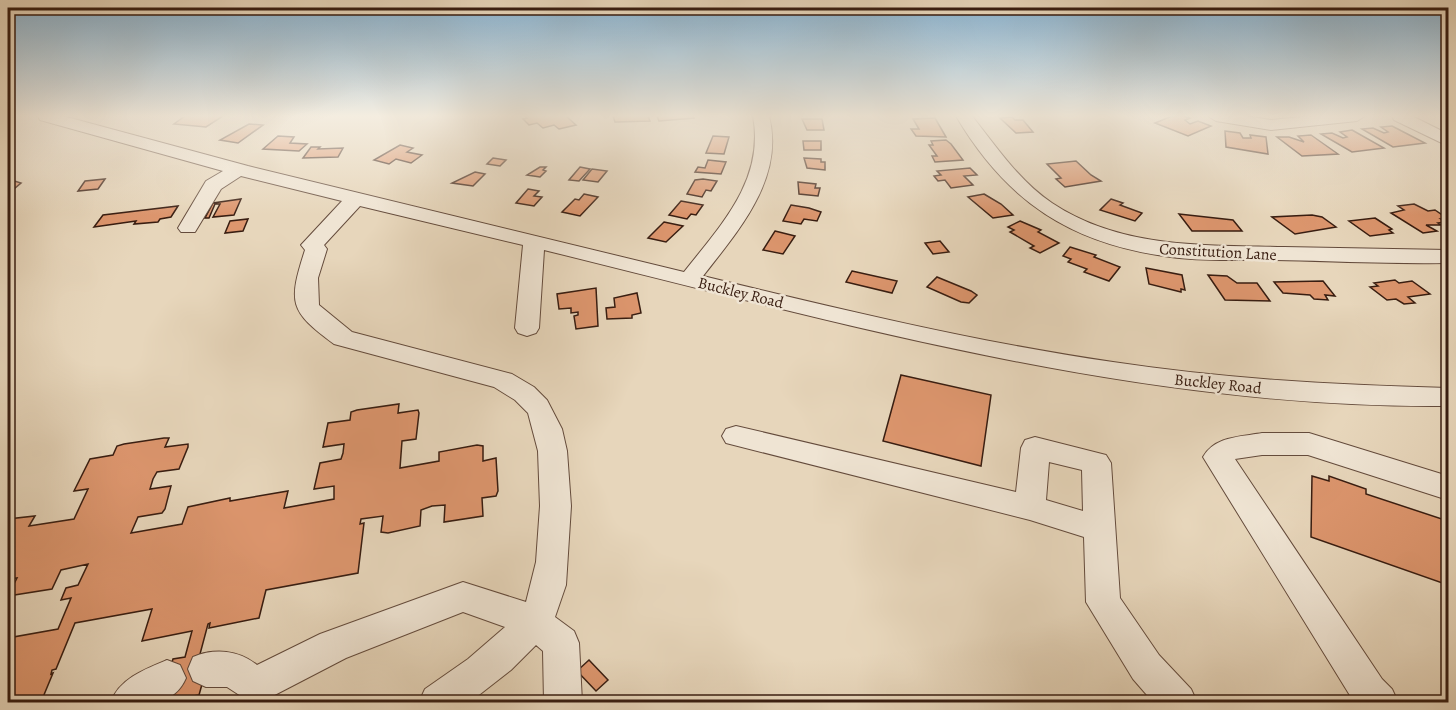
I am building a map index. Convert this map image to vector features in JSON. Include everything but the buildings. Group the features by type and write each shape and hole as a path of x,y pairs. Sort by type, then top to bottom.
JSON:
{"street":[{"name":"Buckley Road","path":"172,149 240,170 899,330 1116,372 1378,396 1449,397"},
{"path":"689,280 740,211 756,182 763,149"},
{"name":"Constitution Lane","path":"988,149 997,161 1042,205 1069,221 1136,244 1172,251 1399,258 1449,256"},
{"path":"188,228 213,185 240,170"},
{"path":"316,249 312,245 356,198"},
{"path":"380,204 316,249 307,278 307,307 343,338 503,380 522,390 541,412 550,438 556,523 552,565 544,604 508,648 463,687 438,702"},
{"path":"528,327 534,242"},
{"path":"736,436 1030,508 1099,529"},
{"path":"1379,702 1369,692 1218,457 1228,449 1262,444 1309,444 1449,488"},
{"path":"1030,508 1035,448 1096,463 1103,602 1146,667 1178,702"},
{"path":"206,669 234,670 254,694 333,646 463,597 532,620 561,643 563,702"},
{"path":"130,702 139,694 167,678"}]}
